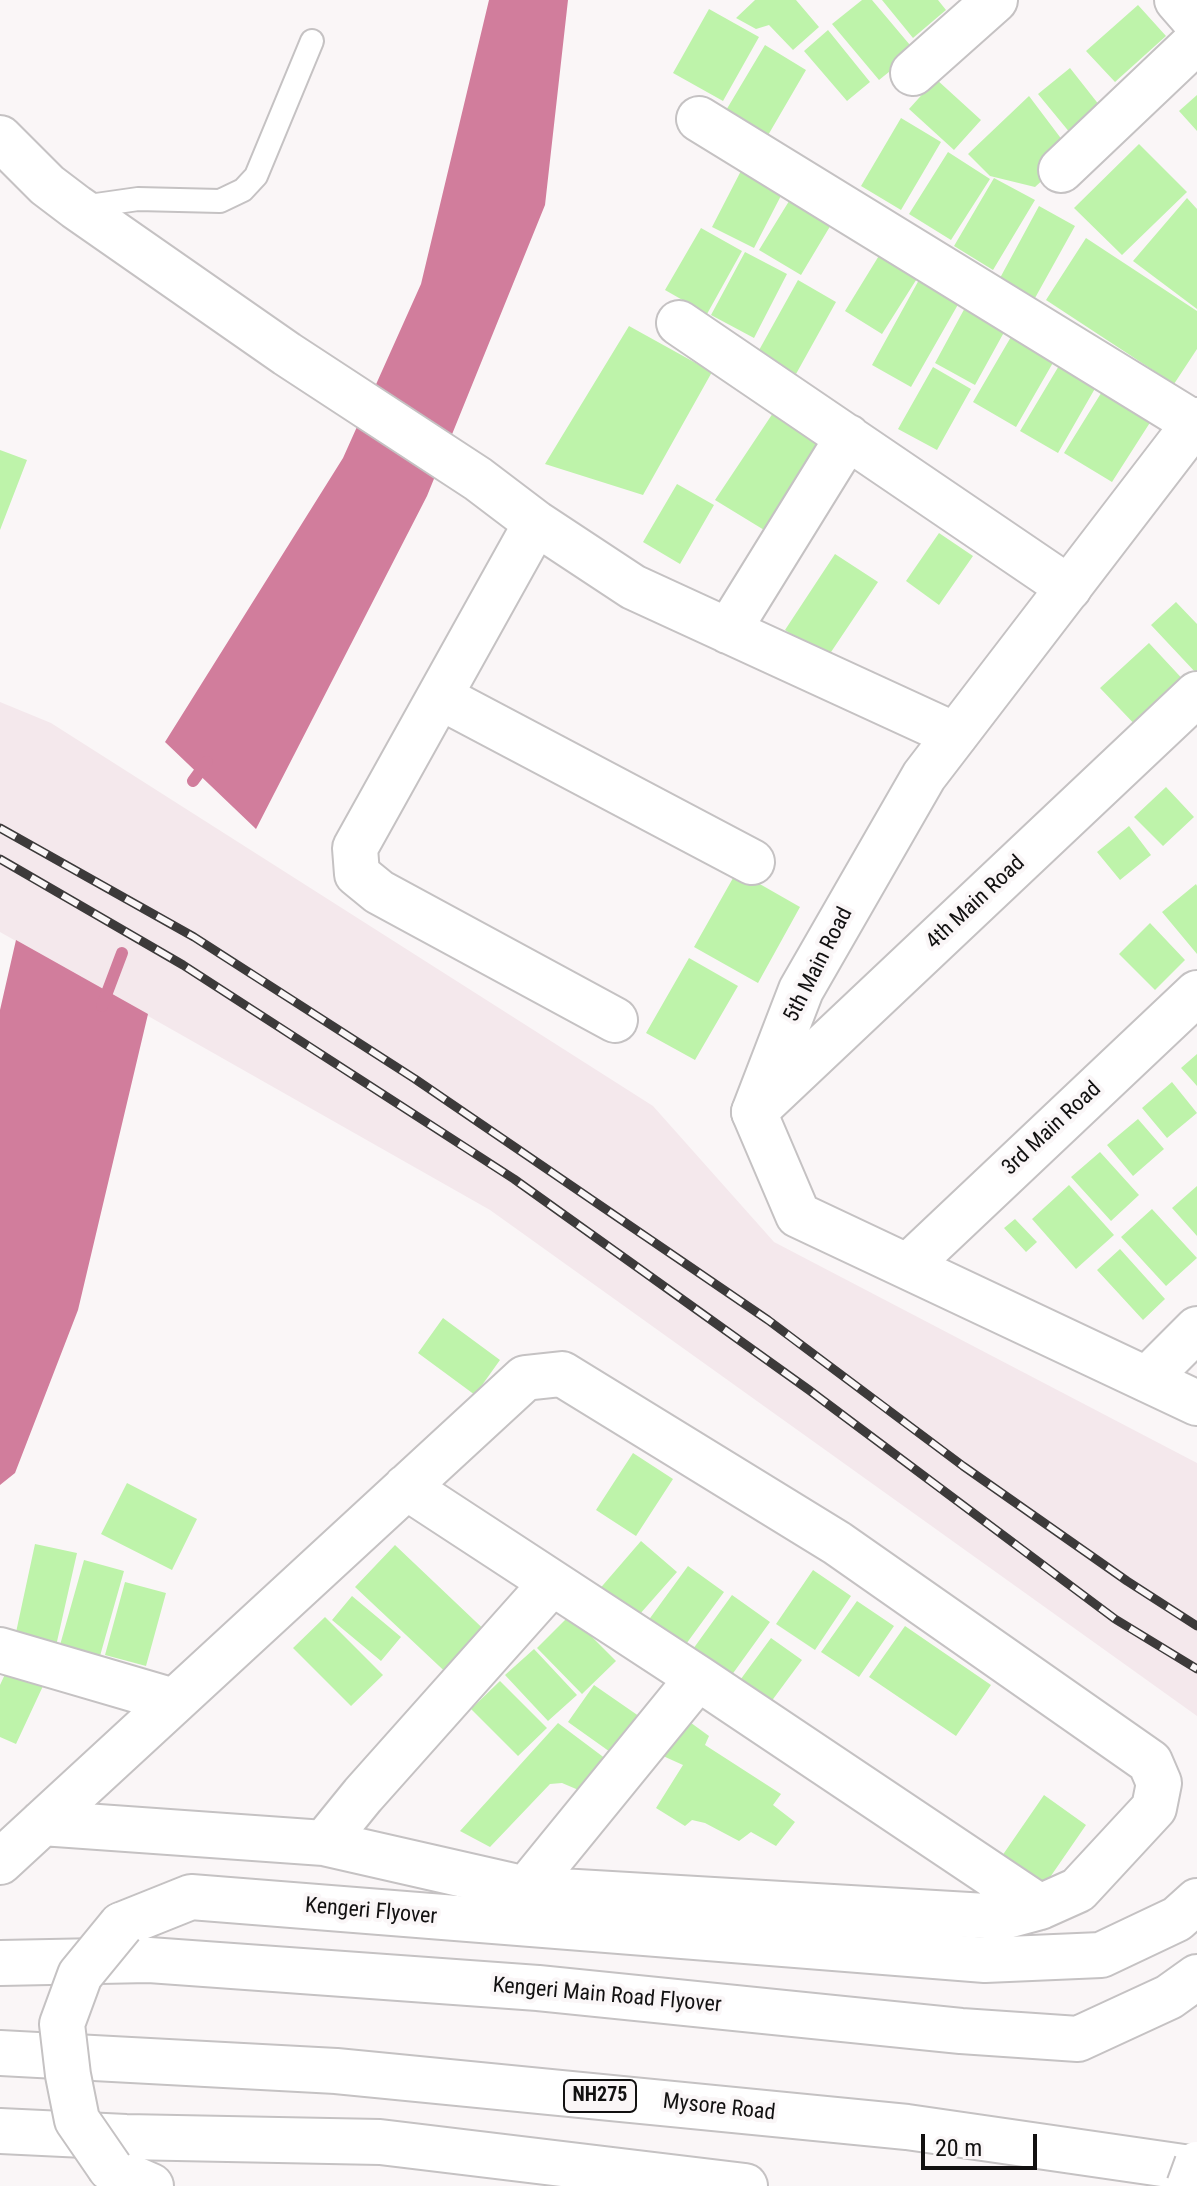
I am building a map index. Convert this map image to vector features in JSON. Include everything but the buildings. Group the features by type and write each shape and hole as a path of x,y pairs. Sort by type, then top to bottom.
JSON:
{"main road":[{"path":"913,73 995,0"},
{"path":"1177,0 1197,23"},
{"path":"1061,170 1197,41"},
{"path":"699,119 1196,421"},
{"path":"0,138 47,185 76,207 633,587 955,735"},
{"path":"679,323 1069,588"},
{"name":"5th Main Road","path":"754,1112 801,990 924,776 1196,421"},
{"path":"728,631 848,437"},
{"path":"536,523 355,848 357,874 379,892 615,1020"},
{"name":"4th Main Road","path":"754,1112 1197,694"},
{"path":"440,697 752,862"},
{"name":"3rd Main Road","path":"908,1266 1197,993"},
{"path":"754,1112 798,1215 1197,1403"},
{"path":"1147,1379 1197,1329"},
{"path":"0,1862 42,1823 174,1701 406,1487 525,1378 562,1374 837,1543 1150,1762 1159,1783 1154,1808 1078,1890 1040,1907 1003,1917 526,1889 324,1843 42,1823"},
{"path":"406,1487 1040,1907"},
{"path":"324,1843 552,1583"},
{"path":"0,1650 174,1701"},
{"path":"526,1889 698,1678"},
{"name":"Kengeri Flyover","path":"151,2186 110,2168 77,2120 62,2024 80,1975 121,1925 191,1897 985,1960 1101,1955 1187,1910"},
{"name":"Kengeri Main Road Flyover","path":"0,1963 149,1960 538,1988 961,2031 1078,2039 1169,1997 1197,1977"},
{"name":"Mysore Road","path":"0,2053 367,2074 907,2127 1197,2166"},
{"path":"0,2131 380,2142 745,2186"},
{"path":"1189,2186 1197,2166"}],"lane":[{"path":"76,207 138,199 220,201 243,190 256,176 312,41"}],"shaded area":[{"path":"489,0 568,0 545,205 427,496 256,829 165,742 343,458 421,284"},
{"path":"0,702 51,723 653,1106 774,1242 1197,1463 1197,1716 490,1210 0,932"},
{"path":"16,940 148,1014 78,1310 15,1473 0,1485 0,1010"}],"waterway":[{"path":"193,781 207,762"},
{"path":"102,1006 122,953"}],"railway":[{"path":"0,828 194,937 415,1079 768,1320 963,1466 1197,1626"},
{"path":"0,859 183,965 514,1179 809,1390 1115,1619 1197,1669"}]}
